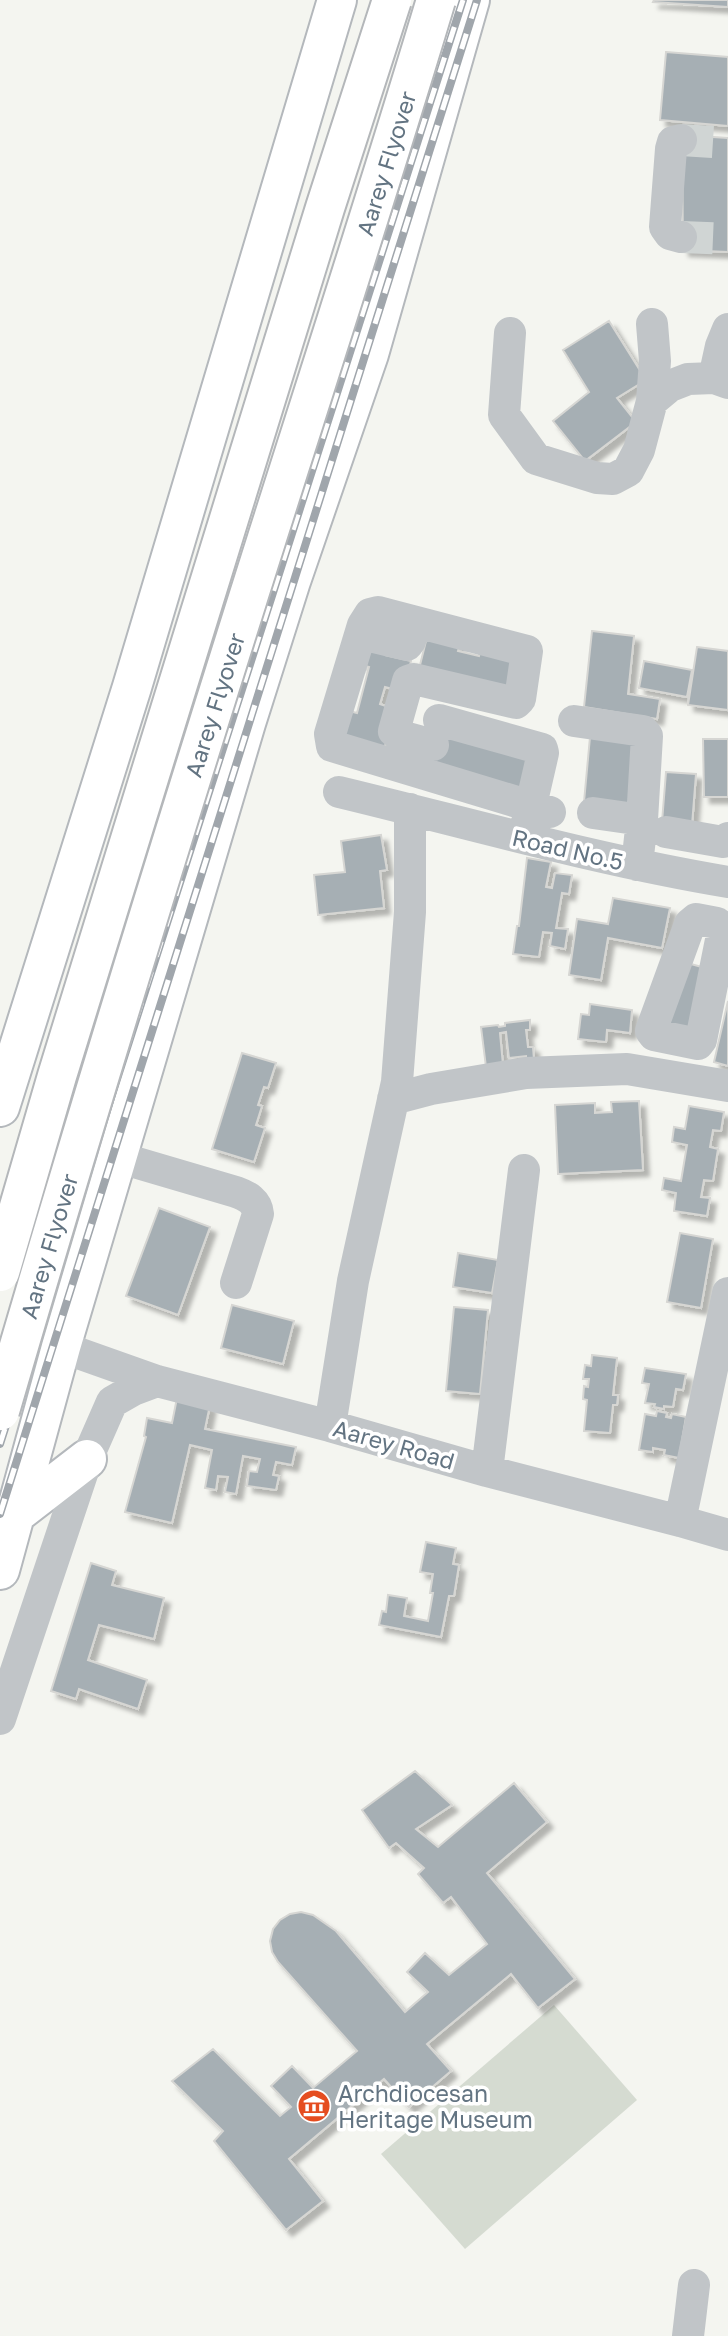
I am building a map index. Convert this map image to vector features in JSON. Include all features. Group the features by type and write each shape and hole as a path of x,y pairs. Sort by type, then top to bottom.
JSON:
{"main road":[{"path":"0,1107 132,687 337,0"},
{"name":"Aarey Flyover","path":"0,1272 61,1063 391,0"},
{"name":"Aarey Flyover","path":"0,1411 110,1038 345,297 436,0"},
{"path":"0,1570 61,1347 246,723 291,581 369,354 471,0"},
{"path":"132,687 246,723"},
{"path":"0,1324 61,1347"},
{"path":"17,1514 87,1459"}],"street":[{"path":"403,236 423,209 490,0"},
{"path":"681,140 673,142 671,149 665,226 670,234 681,237"},
{"path":"510,333 504,415 536,459 597,478 613,479 628,471 639,450 652,401 655,361 652,324"},
{"path":"652,401 670,386 688,379 721,380 721,346 728,329"},
{"path":"523,839 540,809 542,749 436,733 400,736 395,734 393,727 408,681 414,679 516,703 520,699 527,650 379,612 370,614 361,634 330,734 331,746 540,809"},
{"path":"330,1426 352,1281 397,1082 410,912 413,810 426,775 447,687"},
{"path":"573,721 643,731 647,736 654,826 637,865"},
{"name":"Road No.5","path":"339,792 523,839 723,881"},
{"path":"593,813 725,840 717,923"},
{"path":"696,919 717,923 723,930 701,1040 698,1044 654,1035 651,1029 690,924 696,919"},
{"path":"684,1078 692,1043"},
{"path":"393,1099 431,1089 526,1073 627,1069 728,1086"},
{"path":"117,1157 236,1192 251,1199 257,1206 258,1214 236,1283"},
{"path":"487,1471 524,1170"},
{"path":"680,1521 728,1293"},
{"name":"Aarey Road","path":"61,1347 157,1381 728,1535"},
{"path":"0,1719 87,1459 112,1402 132,1390 157,1381"},
{"path":"688,2336 694,2285"}],"shaded area":[{"path":"554,2005 637,2100 465,2249 381,2154"}],"building":[{"path":"728,0 728,7 653,2"},
{"path":"666,52 728,57 728,126 660,120"},
{"path":"682,135 728,138 728,252 683,250"},
{"path":"609,321 646,380 617,398 636,422 585,461 553,421 589,392 563,350"},
{"path":"429,629 462,636 458,651 479,656 482,641 524,652 514,696 418,673"},
{"path":"592,631 634,636 628,694 660,699 657,719 584,707"},
{"path":"368,638 385,655 411,661 404,692 385,687 380,704 395,709 385,746 341,745 349,711 357,713 369,667 361,665"},
{"path":"697,647 728,651 728,710 688,705"},
{"path":"644,661 692,670 687,697 639,688"},
{"path":"450,727 537,752 530,799 431,768 434,751"},
{"path":"590,737 643,742 633,811 584,802"},
{"path":"703,739 728,739 728,797 704,797"},
{"path":"666,772 696,774 692,825 662,822"},
{"path":"381,835 387,870 380,871 384,908 318,915 314,875 345,872 341,841"},
{"path":"527,858 551,862 546,887 552,888 555,873 572,875 569,894 562,893 556,928 568,929 565,949 550,946 552,933 543,932 539,957 513,954"},
{"path":"613,898 670,908 662,948 608,938 601,980 569,975 577,919 608,924"},
{"path":"680,961 709,969 696,1038 657,1030"},
{"path":"728,1001 728,1066 714,1062"},
{"path":"590,1004 632,1010 630,1033 607,1030 606,1042 578,1039 581,1014 589,1015"},
{"path":"530,1020 530,1030 526,1030 528,1047 533,1047 534,1060 526,1060 526,1056 509,1058 506,1032 500,1033 503,1065 486,1067 481,1027 499,1027 505,1026 505,1023"},
{"path":"242,1053 276,1063 268,1088 264,1087 258,1105 262,1106 256,1125 265,1128 254,1162 212,1149"},
{"path":"639,1101 643,1170 558,1174 555,1105 595,1103 595,1113 612,1112 611,1102"},
{"path":"689,1106 724,1112 721,1131 713,1130 710,1147 718,1149 713,1181 704,1180 701,1197 710,1198 707,1216 674,1211 676,1193 662,1190 664,1178 681,1181 687,1145 672,1142 674,1127 685,1129"},
{"path":"159,1208 210,1227 178,1315 126,1296"},
{"path":"680,1233 713,1239 701,1308 667,1302"},
{"path":"458,1253 498,1260 492,1293 453,1287"},
{"path":"232,1305 294,1321 283,1364 221,1348"},
{"path":"454,1307 488,1310 480,1394 446,1391"},
{"path":"592,1355 617,1358 613,1395 618,1395 617,1405 613,1405 610,1433 584,1431 587,1400 583,1399 584,1386 588,1387 589,1379 583,1379 585,1365 591,1366"},
{"path":"645,1368 686,1374 683,1390 676,1389 673,1407 664,1406 664,1409 645,1403 649,1384 642,1383"},
{"path":"177,1398 210,1405 205,1429 296,1447 292,1465 276,1462 273,1475 279,1476 276,1490 247,1486 249,1471 257,1472 260,1459 243,1456 236,1494 225,1492 228,1477 218,1476 216,1490 205,1488 212,1450 190,1445 172,1523 125,1512 146,1437 147,1418 172,1423"},
{"path":"657,1411 667,1413 666,1417 671,1418 672,1414 686,1417 679,1458 664,1455 665,1450 639,1450 645,1414 656,1416"},
{"path":"426,1542 456,1548 453,1564 459,1565 454,1596 449,1596 441,1637 379,1625 382,1611 386,1612 388,1595 407,1598 404,1616 428,1621 433,1574 420,1572"},
{"path":"91,1563 116,1571 112,1585 164,1598 154,1639 99,1625 88,1660 147,1680 138,1709 79,1689 76,1699 51,1691"},
{"path":"415,1771 452,1805 416,1829 438,1847 514,1783 547,1822 487,1873 575,1979 538,2008 511,1974 427,2044 451,2071 409,2107 384,2079 289,2159 323,2201 286,2230 214,2141 223,2131 172,2081 213,2049 280,2116 291,2107 271,2086 292,2066 313,2088 357,2051 272,1952 270,1941 273,1929 280,1920 290,1914 301,1912 313,1915 336,1931 405,2012 428,1992 407,1972 425,1953 449,1975 487,1944 451,1897 443,1903 418,1874 424,1868 396,1843 389,1848 362,1810"}],"tunnel":[{"path":"681,140 728,143"},
{"path":"681,237 728,239"}],"railway":[{"path":"0,1444 463,0"},
{"path":"0,1514 477,0"}],"place":[{"name":"Archdiocesan Heritage Museum","path":"314,2106"}]}
